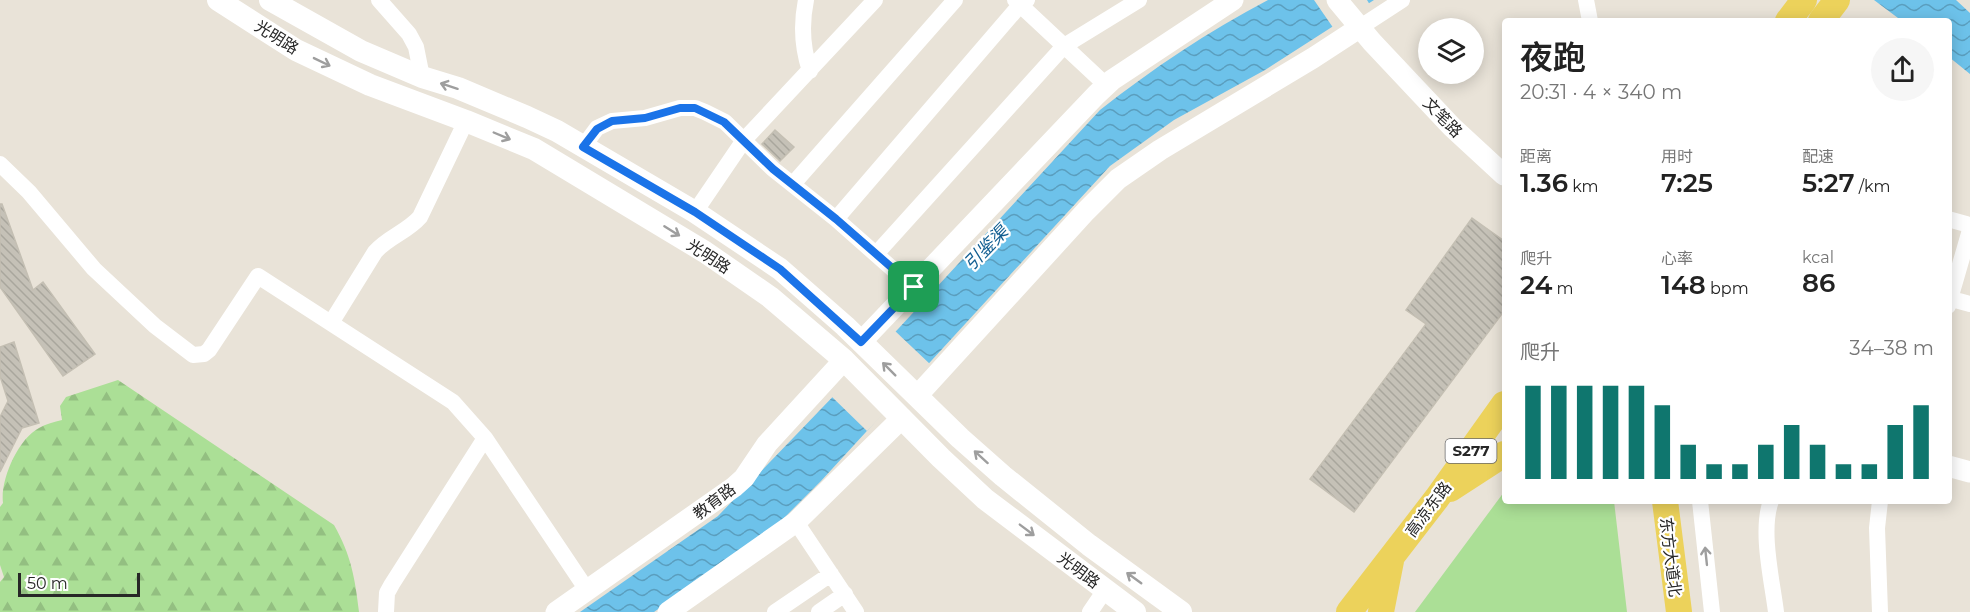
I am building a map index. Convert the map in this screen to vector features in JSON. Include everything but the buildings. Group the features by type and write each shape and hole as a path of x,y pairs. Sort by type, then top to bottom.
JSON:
{"main road":[{"name":"光明路","path":"218,0 296,50 369,85 534,149 705,252 770,297 848,364 985,499 1135,612"},
{"name":"光明路","path":"270,0 325,33 361,51 422,77 511,109 557,131 695,212 780,269 1003,476 1089,545 1181,612"},
{"path":"1790,18 1804,0"},
{"path":"1823,18 1837,0"},
{"name":"高凉东路","path":"1349,612 1437,498 1502,407"},
{"name":"S277","path":"1437,498 1502,455"},
{"name":"东方大道北","path":"1663,504 1678,612"},
{"name":"S277","path":"1382,612 1391,558"}],"street":[{"path":"380,0 410,34 416,47 422,77"},
{"path":"806,0 802,27 803,46 810,70"},
{"path":"695,212 744,140 875,0"},
{"path":"793,184 955,0"},
{"path":"876,254 1064,46 1138,0"},
{"path":"865,346 914,287 1107,86 1233,0"},
{"name":"文笔路","path":"1337,0 1355,23 1452,127 1502,173"},
{"path":"912,392 1126,172 1313,58 1355,23 1402,0"},
{"path":"1586,0 1589,18"},
{"path":"836,219 1021,2 1107,86"},
{"path":"583,147 597,129 612,121 645,118 687,107 705,111 724,122 766,162 914,287"},
{"path":"332,323 382,243 408,228 420,217 466,121"},
{"path":"0,164 29,192 94,269 154,326 193,355 204,354 209,350 258,276 453,402 485,438 587,590"},
{"path":"1952,220 1966,225 1970,230 1952,291"},
{"path":"1952,301 1970,304"},
{"name":"教育路","path":"556,612 734,487 744,478 767,444 848,364"},
{"path":"668,612 796,522 896,412"},
{"path":"386,612 387,593 392,584 485,438"},
{"path":"1952,467 1970,472"},
{"path":"1700,504 1712,612"},
{"path":"1770,504 1766,515 1776,612"},
{"path":"1880,504 1877,528 1880,612"},
{"path":"796,522 856,612"},
{"path":"775,612 831,574"},
{"path":"1090,612 1105,590"},
{"path":"819,612 844,594"}],"green space":[{"path":"118,380 334,525 345,546 356,588 359,612 0,612 0,582 4,577 0,565 0,507 3,503 4,483 12,461 31,433 44,425 62,420 60,406 66,397"},
{"path":"1502,495 1502,504 1614,504 1627,612 1415,612"}],"water":[{"name":"引鉴渠","path":"1268,0 1374,0 1265,70 1174,120 1110,166 821,481 780,522 654,612 580,612 718,516 899,328 1100,110 1181,51"},
{"path":"1874,0 1956,0 1970,13 1970,74 1952,59 1952,18 1898,18"}],"pier":[{"path":"1314,0 1367,0 1370,5 1334,29"},
{"path":"894,330 931,365 867,431 831,396"}],"route":[{"path":"687,107 705,111 724,122 773,169 836,219 914,287 861,342 780,269 695,212 583,147 597,129 612,121 645,118 687,107"}]}
